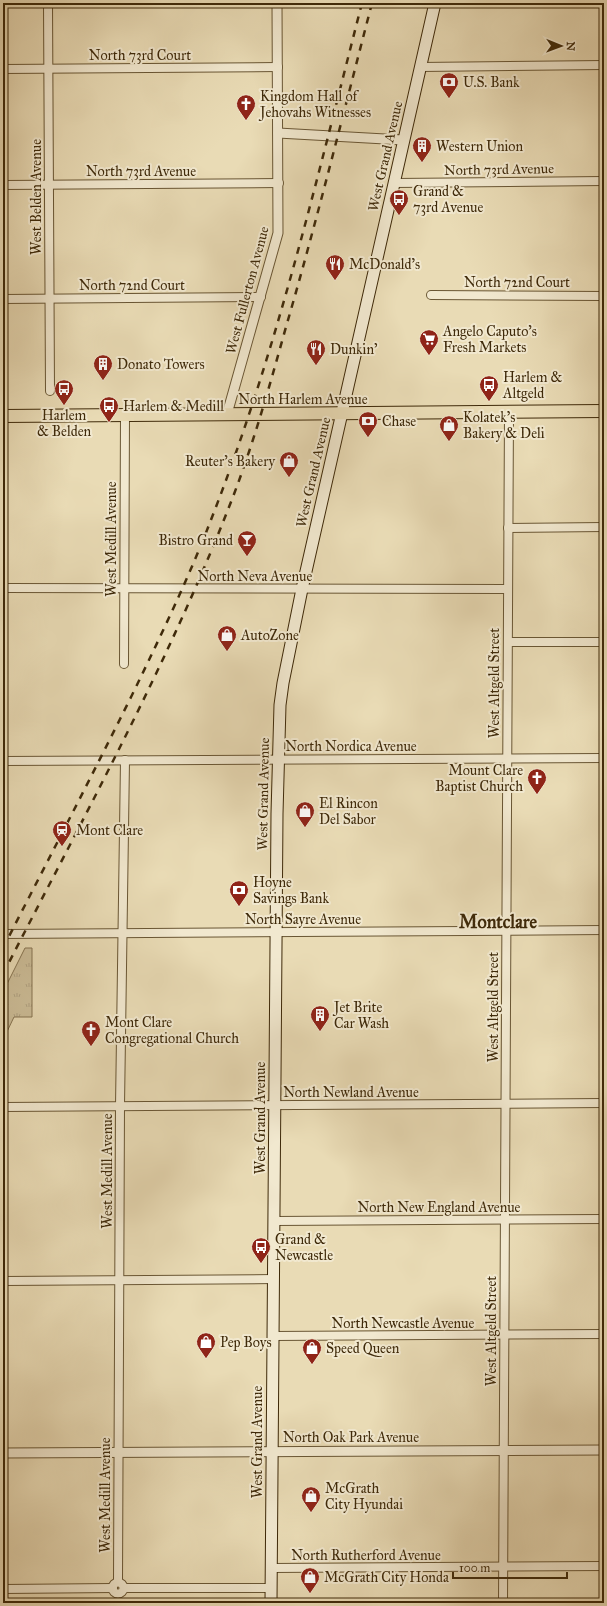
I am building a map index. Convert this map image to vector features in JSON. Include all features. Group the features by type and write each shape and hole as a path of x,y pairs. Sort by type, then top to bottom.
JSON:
{"main road":[{"name":"West Grand Avenue","path":"271,1603 276,932 280,705 302,589 435,3"},
{"name":"North Harlem Avenue","path":"3,416 604,411"}],"street":[{"name":"West Belden Avenue","path":"48,3 50,391"},
{"name":"West Fullerton Avenue","path":"227,414 278,233 279,182 277,3"},
{"path":"420,67 604,65"},
{"name":"North 73rd Court","path":"3,69 278,67"},
{"path":"278,133 404,140"},
{"name":"North 73rd Avenue","path":"394,183 604,181"},
{"name":"North 73rd Avenue","path":"3,185 279,182"},
{"name":"North 72nd Court","path":"431,295 604,296"},
{"name":"North 72nd Court","path":"3,299 261,297"},
{"name":"West Altgeld Street","path":"503,1603 508,412"},
{"name":"West Medill Avenue","path":"124,664 125,415"},
{"path":"508,528 604,527"},
{"name":"North Neva Avenue","path":"3,588 508,589"},
{"path":"508,642 604,642"},
{"name":"North Nordica Avenue","path":"3,761 604,758"},
{"name":"West Medill Avenue","path":"118,1603 120,1106 125,760"},
{"name":"North Sayre Avenue","path":"3,934 604,930"},
{"name":"North Newland Avenue","path":"3,1107 604,1103"},
{"name":"North New England Avenue","path":"274,1221 604,1219"},
{"path":"3,1281 274,1279"},
{"name":"North Newcastle Avenue","path":"273,1336 604,1334"},
{"name":"North Oak Park Avenue","path":"3,1453 604,1450"},
{"name":"North Rutherford Avenue","path":"272,1568 604,1566"},
{"path":"3,1589 271,1588"}],"green space":[{"path":"25,948 32,948 32,1017 14,1017 3,1040 3,992"}],"railway":[{"path":"3,948 135,689 186,580 214,512 258,387 296,260 362,3"},
{"path":"3,974 93,801 151,685 229,507 260,418 273,373 330,165 372,3"}],"place":[{"name":"U.S. Bank","path":"449,99"},
{"name":"Kingdom Hall of Jehovahs Witnesses","path":"246,121"},
{"name":"Western Union","path":"422,163"},
{"name":"Grand & 73rd Avenue","path":"399,216"},
{"name":"McDonald's","path":"335,281"},
{"name":"Angelo Caputo's Fresh Markets","path":"429,356"},
{"name":"Dunkin'","path":"316,366"},
{"name":"Donato Towers","path":"103,381"},
{"name":"Harlem & Altgeld","path":"489,402"},
{"name":"Harlem & Belden","path":"64,406"},
{"name":"Harlem & Medill","path":"109,423"},
{"name":"Chase","path":"368,438"},
{"name":"Kolatek’s Bakery & Deli","path":"449,442"},
{"name":"Reuter’s Bakery","path":"289,478"},
{"name":"Bistro Grand","path":"247,557"},
{"name":"AutoZone","path":"227,652"},
{"name":"Mount Clare Baptist Church","path":"537,795"},
{"name":"El Rincon Del Sabor","path":"305,828"},
{"name":"Mont Clare","path":"62,847"},
{"name":"Hoyne Savings Bank","path":"239,907"},
{"name":"Jet Brite Car Wash","path":"320,1032"},
{"name":"Mont Clare Congregational Church","path":"91,1047"},
{"name":"Grand & Newcastle","path":"261,1264"},
{"name":"Pep Boys","path":"206,1359"},
{"name":"Speed Queen","path":"312,1365"},
{"name":"McGrath City Hyundai","path":"311,1513"},
{"name":"McGrath City Honda","path":"310,1594"}],"district":[{"name":"Montclare","path":"498,922"}]}
